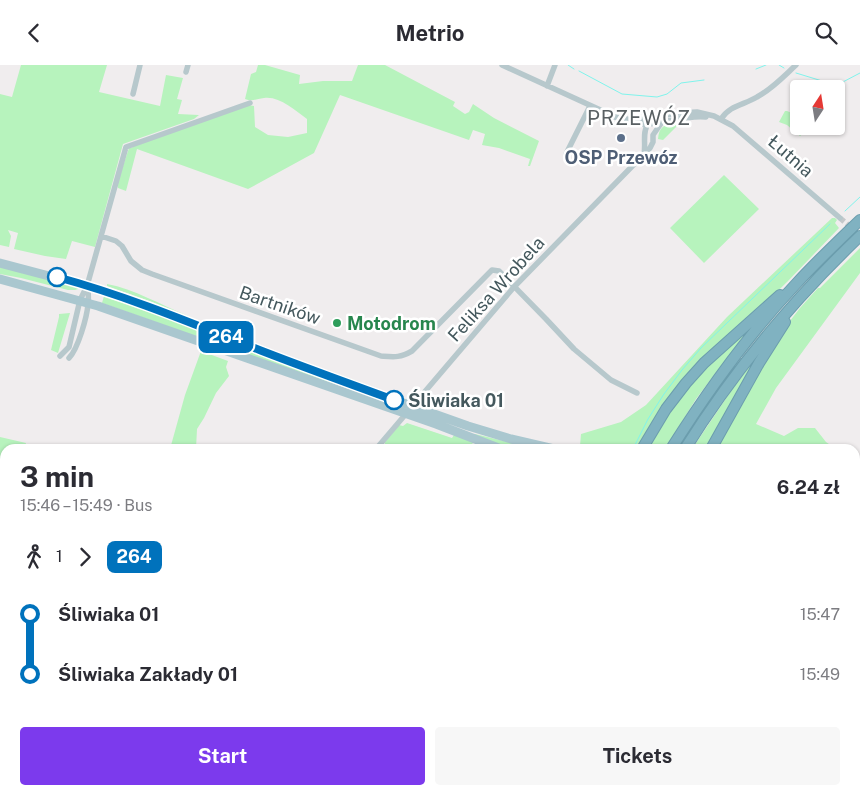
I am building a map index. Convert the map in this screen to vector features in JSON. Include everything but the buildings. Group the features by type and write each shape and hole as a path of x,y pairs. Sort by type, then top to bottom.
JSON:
{"highway":[{"path":"674,444 725,368 750,337 795,285 860,220"},
{"path":"688,444 734,376 757,346 803,293 860,236"},
{"path":"645,444 666,409 704,363 776,298 795,285"},
{"path":"714,444 759,363 803,293"}],"main road":[{"path":"0,263 88,286 152,307 312,370 412,406 497,435 534,444"},
{"path":"0,279 84,302 487,444"}],"street":[{"path":"133,94 140,65"},
{"path":"186,73 188,65"},
{"path":"502,65 630,123 644,134"},
{"path":"547,86 555,65"},
{"path":"721,119 730,109 757,98 796,65"},
{"path":"60,356 69,347 84,302 126,147 250,103"},
{"path":"566,154 590,106"},
{"path":"630,123 689,112 708,114 721,119"},
{"path":"614,117 645,121 694,117 721,119"},
{"name":"Łutnia","path":"721,119 733,126 840,218"},
{"path":"644,154 645,121"},
{"path":"645,121 653,135"},
{"name":"Feliksa Wrobela","path":"380,444 514,287 650,148 653,142 653,135 662,121"},
{"name":"Bartników","path":"101,236 116,241 122,246 131,261 152,274 381,356 403,356 412,351 492,270 499,271 514,287"},
{"path":"514,287 565,340 597,369 611,380 637,393"},
{"path":"69,358 78,344 84,302"}],"green space":[{"path":"21,65 107,65 99,92 160,106 166,75 183,78 177,99 182,100 178,114 199,115 194,119 123,144 95,247 72,241 66,259 14,249 18,233 8,230 11,236 9,247 0,245 0,94 12,97"},
{"path":"258,65 265,65 300,75 299,84 323,81 352,81 358,65 385,65 455,102 453,106 465,114 469,112 473,104 494,118 539,141 530,166 528,166 530,159 499,148 482,145 485,134 473,130 469,140 340,95 314,153 248,189 137,149 126,191 118,188 117,184 129,148 248,105 254,106 255,127 268,135 288,137 307,133 307,119 281,101 270,98 245,99 251,74 256,72"},
{"path":"785,111 790,112 790,128 779,122"},
{"path":"676,123 677,126 663,140 658,139 663,127"},
{"path":"724,175 759,209 704,263 670,228"},
{"path":"832,218 837,220 835,223 839,228 671,396 654,419 640,444 580,444 581,434 621,422 646,405 727,317"},
{"path":"860,248 860,273 776,388 756,424 784,436 798,428 815,428 829,444 717,444 786,326 800,308"},
{"path":"0,265 78,289 68,290 0,274"},
{"path":"107,284 137,293 279,353 373,388 367,388 184,317 152,302 107,286"},
{"path":"104,296 180,321 344,385 316,379 102,303"},
{"path":"70,313 58,353 51,350 59,314"},
{"path":"754,322 696,399 668,444 648,444 664,417 701,371"},
{"path":"765,346 711,444 695,444 731,391"},
{"path":"201,351 228,361 226,367 229,376 216,393 197,429 196,444 171,444 185,395"},
{"path":"407,423 452,438 454,435 473,442 472,444 385,444 399,425 403,426"},
{"path":"475,434 516,444 496,444"},
{"path":"0,437 26,443 26,444 0,444"}],"waterway":[{"path":"568,65 574,69"},
{"path":"756,69 766,65"},
{"path":"779,65 784,68"},
{"path":"579,71 622,94 657,97 667,94 681,83 704,80"},
{"path":"796,73 819,80"},
{"path":"845,81 860,73"},
{"path":"845,211 860,197"},
{"path":"636,444 648,419 664,394 701,348 830,224"}],"tunnel":[{"path":"840,218 860,235"}],"bus line":[{"name":"264","path":"57,277 142,303 290,362 394,400"}],"place":[{"name":"OSP Przewóz","path":"621,138"},
{"name":"Motodrom","path":"337,323"},
{"name":"Śliwiaka 01","path":"394,400"}],"district":[{"name":"PRZEWÓZ","path":"639,118"}]}
